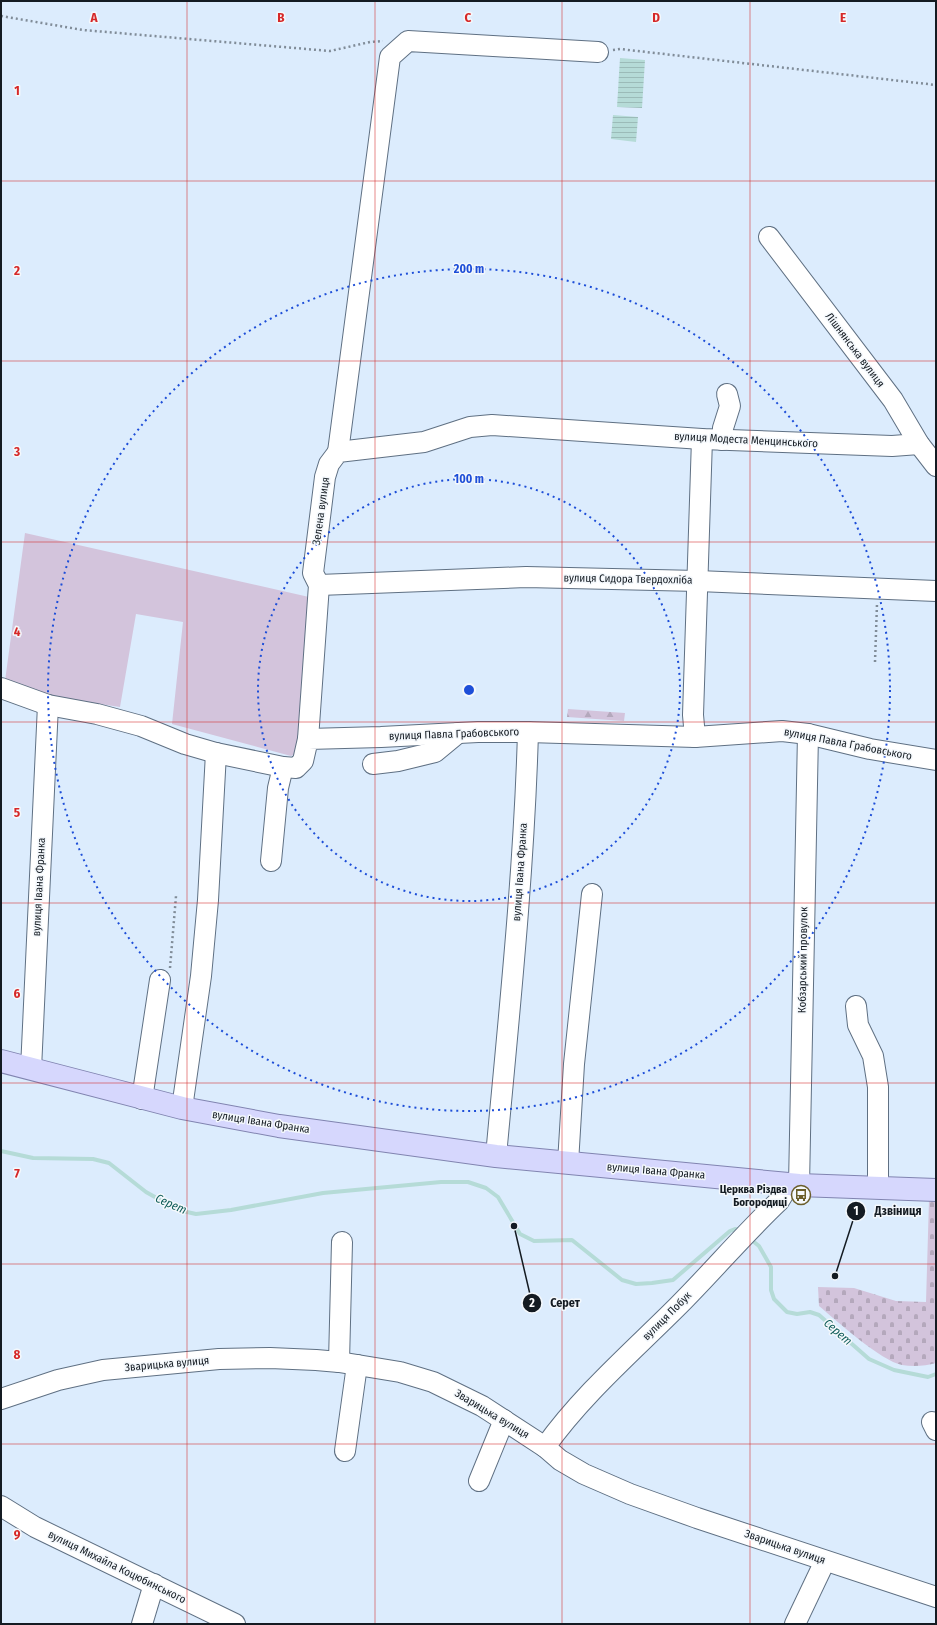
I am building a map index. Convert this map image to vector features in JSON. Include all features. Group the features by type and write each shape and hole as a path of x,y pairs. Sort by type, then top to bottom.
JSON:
{"main road":[{"name":"вулиця Івана Франка","path":"1,1060 182,1108 279,1126 496,1156 792,1184 936,1190"}],"street":[{"path":"338,452 390,57 408,40 598,52"},
{"name":"Лішнянська вулиця","path":"769,237 893,400 919,444 936,466"},
{"path":"722,440 724,423 730,406 727,394"},
{"name":"вулиця Модеста Менцинського","path":"338,452 424,442 470,427 492,425 722,440 892,446 919,444"},
{"path":"695,737 692,715 702,439"},
{"name":"Зелена вулиця","path":"308,739 319,585 313,573 325,477 329,464 338,452"},
{"name":"вулиця Сидора Твердохліба","path":"319,585 526,576 698,580 936,591"},
{"path":"1,688 48,705 97,714 141,726 184,744 216,753 283,767 296,768 303,761 308,739"},
{"name":"вулиця Івана Франка","path":"31,1069 48,705"},
{"name":"вулиця Павла Грабовського","path":"308,739 458,733 528,732 695,737 782,731 808,734 870,749 936,760"},
{"name":"вулиця Івана Франка","path":"496,1156 515,945 525,807 528,732"},
{"path":"373,764 435,752 458,733"},
{"name":"Кобзарський провулок","path":"792,1184 808,734"},
{"path":"182,1108 201,976 208,900 216,753"},
{"path":"272,861 278,788 283,767"},
{"path":"568,1163 574,1064 592,894"},
{"path":"142,1098 160,980"},
{"path":"856,1006 858,1025 873,1056 878,1087 878,1188"},
{"name":"вулиця Побук","path":"545,1447 558,1428 593,1390 682,1302 748,1232 780,1201 784,1193 792,1184"},
{"path":"342,1242 348,1364 345,1451"},
{"name":"Зварицька вулиця","path":"1,1399 58,1380 103,1370 172,1362 248,1358 348,1364 400,1372 433,1382 482,1406 545,1447 560,1460 584,1474 630,1494 825,1561 936,1597"},
{"path":"479,1480 504,1420"},
{"name":"вулиця Михайла Коцюбинського","path":"1,1506 35,1527 235,1624"},
{"path":"795,1624 825,1561"},
{"path":"142,1624 154,1584"}],"path":[{"path":"1,16 83,30 330,51 370,42 408,40"},
{"path":"598,52 620,49 936,85"},
{"path":"875,662 878,588"}],"green space":[{"path":"25,533 309,597 299,741 295,754 291,756 172,724 183,622 136,614 120,707 52,697 5,681"},
{"path":"568,709 625,713 624,721 567,717"},
{"path":"929,1200 936,1200 936,1363 919,1366 902,1365 893,1362 871,1349 819,1306 818,1287 854,1288 896,1301 926,1302"}],"shaded area":[{"path":"620,58 645,60 642,108 617,107"},
{"path":"613,115 638,117 636,142 611,139"}],"waterway":[{"name":"Серет","path":"1,1151 33,1158 93,1159 109,1163 146,1192 178,1210 196,1214 231,1210 323,1193 441,1182 468,1182 486,1188 498,1197 520,1234 534,1241 572,1240 622,1280 636,1284 673,1280 730,1231 735,1229 741,1230"},
{"name":"Серет","path":"749,1238 759,1246 771,1267 771,1290 774,1299 787,1312 797,1314 810,1312 819,1315 869,1359 894,1370 928,1377 936,1374"}],"place":[{"name":"Церква Різдва Богородиці","path":"801,1195"},
{"name":"Серет","path":"514,1226"},
{"name":"Дзвіниця","path":"835,1276"}]}
